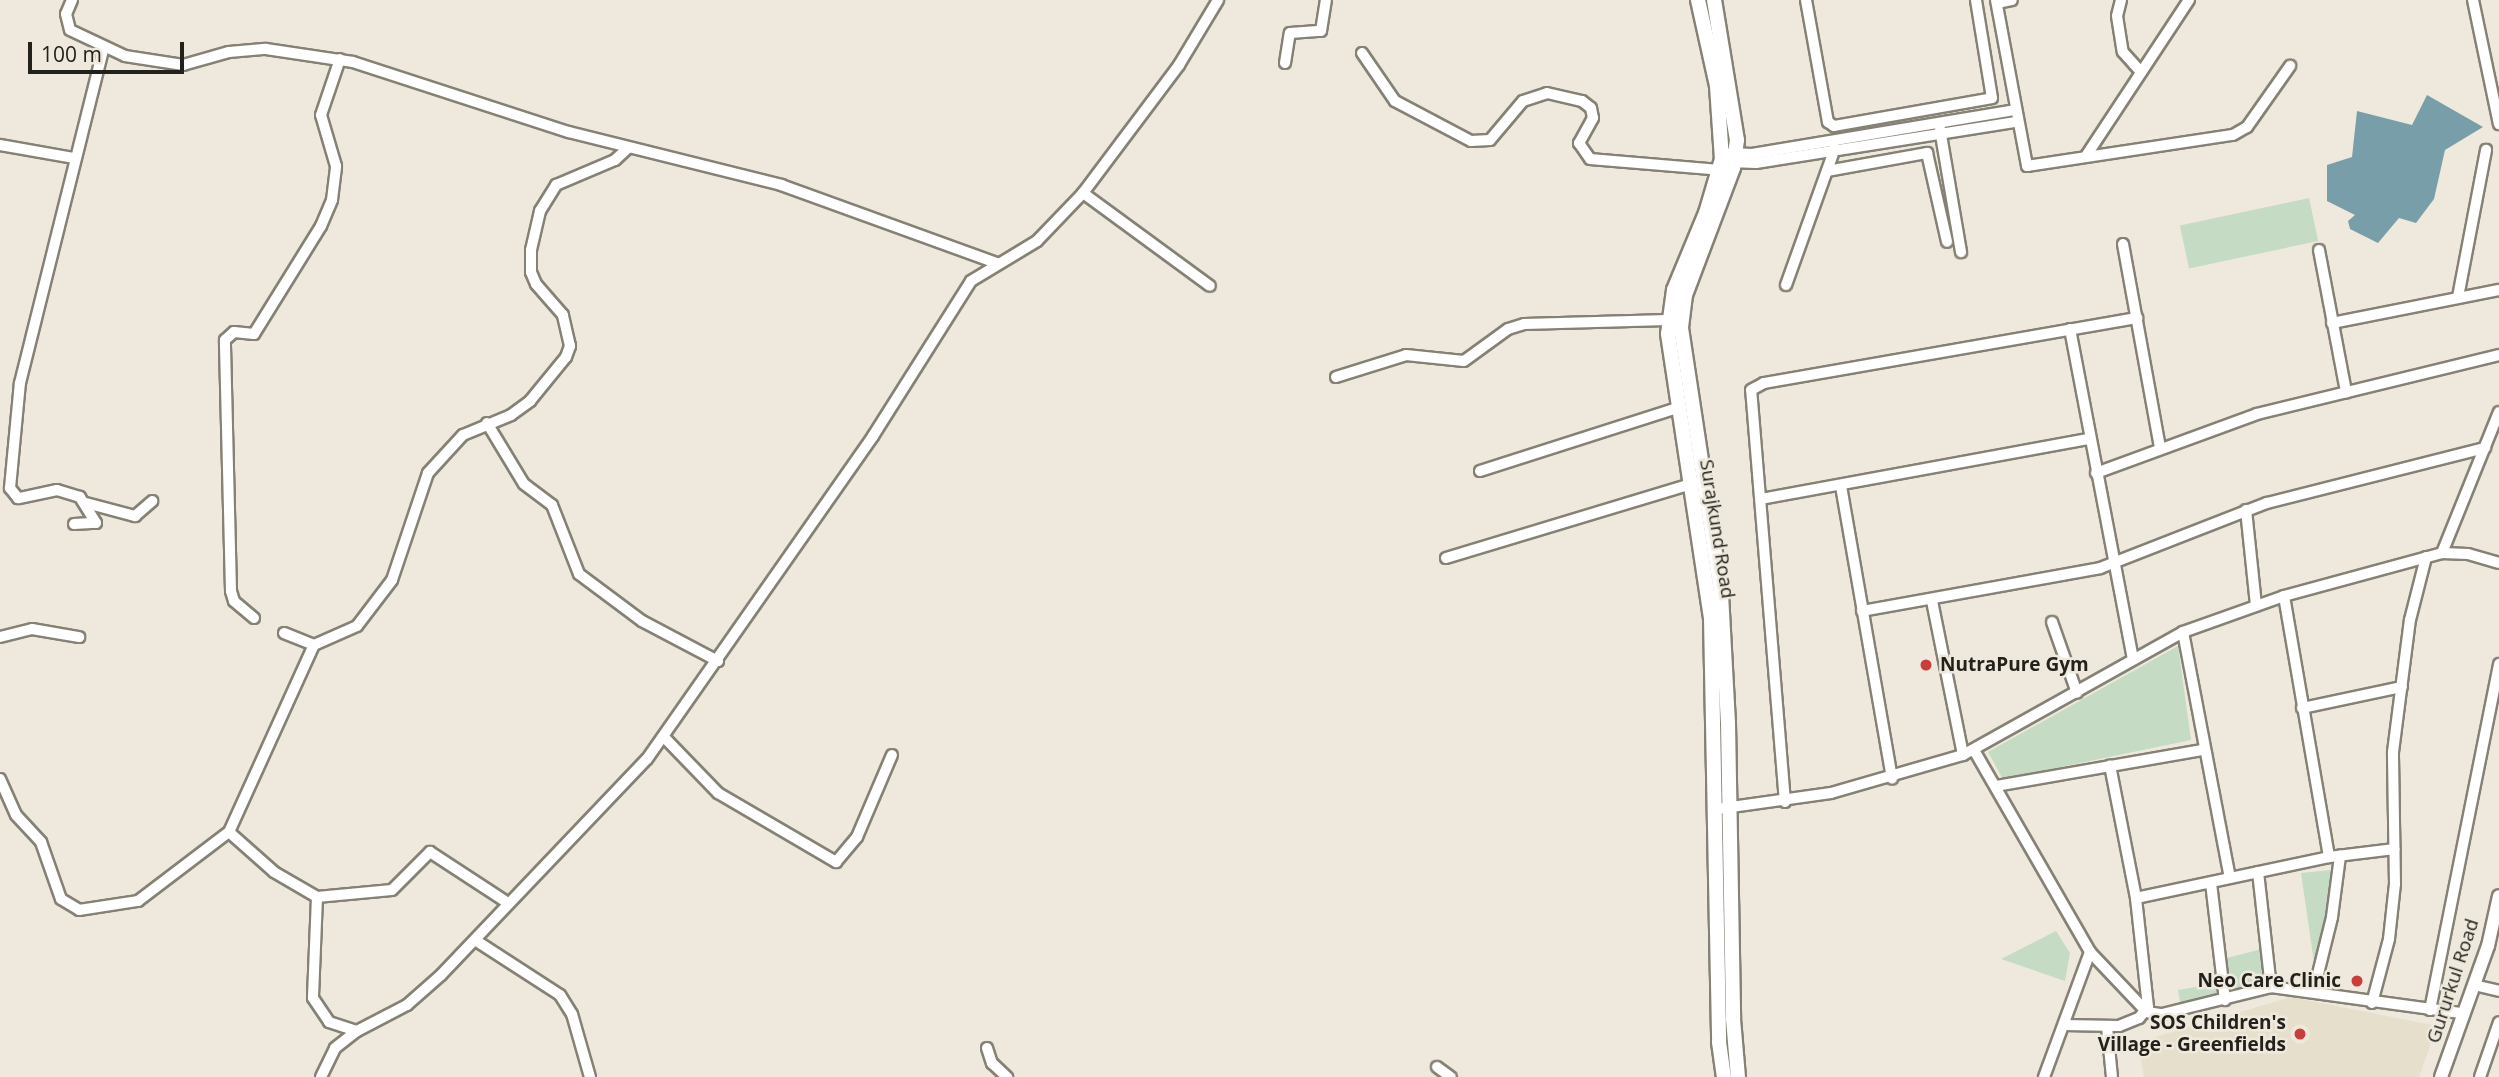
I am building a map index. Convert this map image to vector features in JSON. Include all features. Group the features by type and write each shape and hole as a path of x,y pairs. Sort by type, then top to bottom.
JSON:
{"main road":[{"name":"Surajkund Road","path":"1697,482 1677,408 1668,320 1674,290 1727,160 1717,86 1698,0"},
{"name":"Surajkund Road","path":"1714,0 1735,107 1727,160 1681,319 1712,618 1738,1077"},
{"name":"Surajkund Road","path":"1723,808 1724,1077"}],"street":[{"path":"72,0 66,14 71,30 103,50 165,64 266,49 340,59 628,148 781,186 997,263"},
{"path":"321,1077 335,1048 357,1031 407,1004 475,940 634,774 718,662 873,436 971,281 1037,240 1083,194 1179,65 1218,0"},
{"path":"1285,64 1290,33 1321,31 1326,0"},
{"path":"1806,0 1829,124 1898,117 1992,98 1976,0"},
{"path":"2012,0 1996,1 2016,122 2027,166 2239,132 2290,66"},
{"path":"2121,0 2117,16 2123,52 2141,72"},
{"path":"2086,156 2189,0"},
{"path":"2473,0 2499,124"},
{"path":"103,50 20,383 13,440 12,495 65,491 86,503 135,516 152,501"},
{"path":"1362,53 1395,101 1471,141 1490,140 1523,101 1547,93 1582,101 1591,108 1593,118 1579,143 1590,159 1727,160 1836,145 1915,138 2014,110"},
{"path":"254,618 234,601 231,591 225,340 234,332 254,334 321,226 332,200 336,166 321,115 340,59"},
{"path":"1898,117 1899,131"},
{"path":"1836,145 1899,131 2016,122"},
{"path":"1940,129 1961,252"},
{"path":"1915,138 1918,154"},
{"path":"0,145 74,158"},
{"path":"1786,285 1836,145"},
{"path":"284,633 314,645 348,633 375,606 396,573 428,473 452,443 530,401 570,349 561,310 541,291 531,272 533,234 545,197 556,185 615,160 628,148"},
{"path":"2458,297 2486,150"},
{"path":"1827,171 1918,154 1931,157 1947,242"},
{"path":"1083,194 1210,286"},
{"path":"2123,244 2160,448"},
{"path":"2319,250 2346,392"},
{"path":"2332,323 2499,290"},
{"path":"1785,802 1750,394 1758,385 2137,318"},
{"path":"1336,377 1406,355 1464,360 1508,329 1524,324 1668,320"},
{"path":"2070,329 2112,564 2133,659"},
{"path":"2096,472 2257,414 2499,355"},
{"path":"1479,471 1677,408"},
{"path":"2442,553 2499,412"},
{"path":"488,423 524,484 552,505 579,574 642,621 718,662"},
{"path":"1761,499 2089,439"},
{"path":"1,443 13,440"},
{"path":"1862,611 1932,601 2112,564 2246,510 2407,464 2485,448"},
{"path":"1446,558 1697,482"},
{"path":"1841,486 1892,779"},
{"path":"74,524 96,523 86,503"},
{"path":"2246,510 2256,605"},
{"path":"1723,808 1785,802 1892,779 1963,755 2183,632 2284,596 2442,553 2468,554 2499,563"},
{"path":"2372,1003 2389,939 2395,849 2392,772 2410,620 2426,557"},
{"path":"2284,596 2329,857"},
{"path":"1932,601 1963,755"},
{"path":"2052,622 2077,693"},
{"path":"0,637 32,629 79,637"},
{"path":"2183,632 2203,750 2230,878"},
{"path":"0,779 16,815 41,842 61,899 79,910 138,901 229,832 314,645"},
{"path":"2430,1010 2499,664"},
{"path":"2302,708 2402,687"},
{"path":"664,737 718,793 836,862 857,837 892,755"},
{"path":"1974,750 2090,952 2147,1012"},
{"path":"1996,786 2203,750"},
{"path":"2110,766 2136,898 2147,1012"},
{"path":"229,832 274,872 317,897 392,890 430,852 508,903"},
{"path":"2136,898 2329,857 2395,849"},
{"path":"2314,990 2332,917 2340,856"},
{"path":"2258,872 2271,986"},
{"path":"2211,883 2225,1000"},
{"name":"Gururkul Road","path":"2441,1077 2474,985 2499,896"},
{"path":"317,897 313,998 328,1022 357,1031"},
{"path":"475,940 561,995 572,1014 590,1077"},
{"path":"2045,1077 2090,952"},
{"path":"2474,985 2499,992"},
{"path":"2064,1025 2107,1027 2128,1023 2147,1012 2162,1014 2225,1000 2271,986 2314,990 2372,1003 2462,1013"},
{"path":"2480,1077 2499,1022"},
{"path":"2107,1027 2112,1077"},
{"path":"987,1048 992,1063 1007,1077"},
{"path":"2102,1077 2110,1060"},
{"path":"1437,1068 1451,1077"}],"shaded area":[{"name":"SOS Children's Village - Greenfields","path":"2291,997 2437,1026 2419,1077 2144,1077 2138,1042"}],"green space":[{"path":"2309,198 2318,241 2189,268 2180,225"},
{"path":"2178,646 2191,740 2003,779 1988,752"},
{"path":"2341,869 2317,983 2301,873"},
{"path":"2056,931 2070,953 2065,981 2001,959"},
{"path":"2262,949 2267,983 2181,1007 2178,990 2226,982 2223,959"}],"water":[{"path":"2427,95 2483,127 2445,150 2434,199 2416,223 2399,218 2378,243 2350,229 2348,221 2355,215 2327,201 2327,165 2352,157 2357,111 2412,125"}],"place":[{"name":"NutraPure Gym","path":"1926,665"},
{"name":"Neo Care Clinic","path":"2357,981"},
{"name":"SOS Children's Village - Greenfields","path":"2300,1034"}]}
